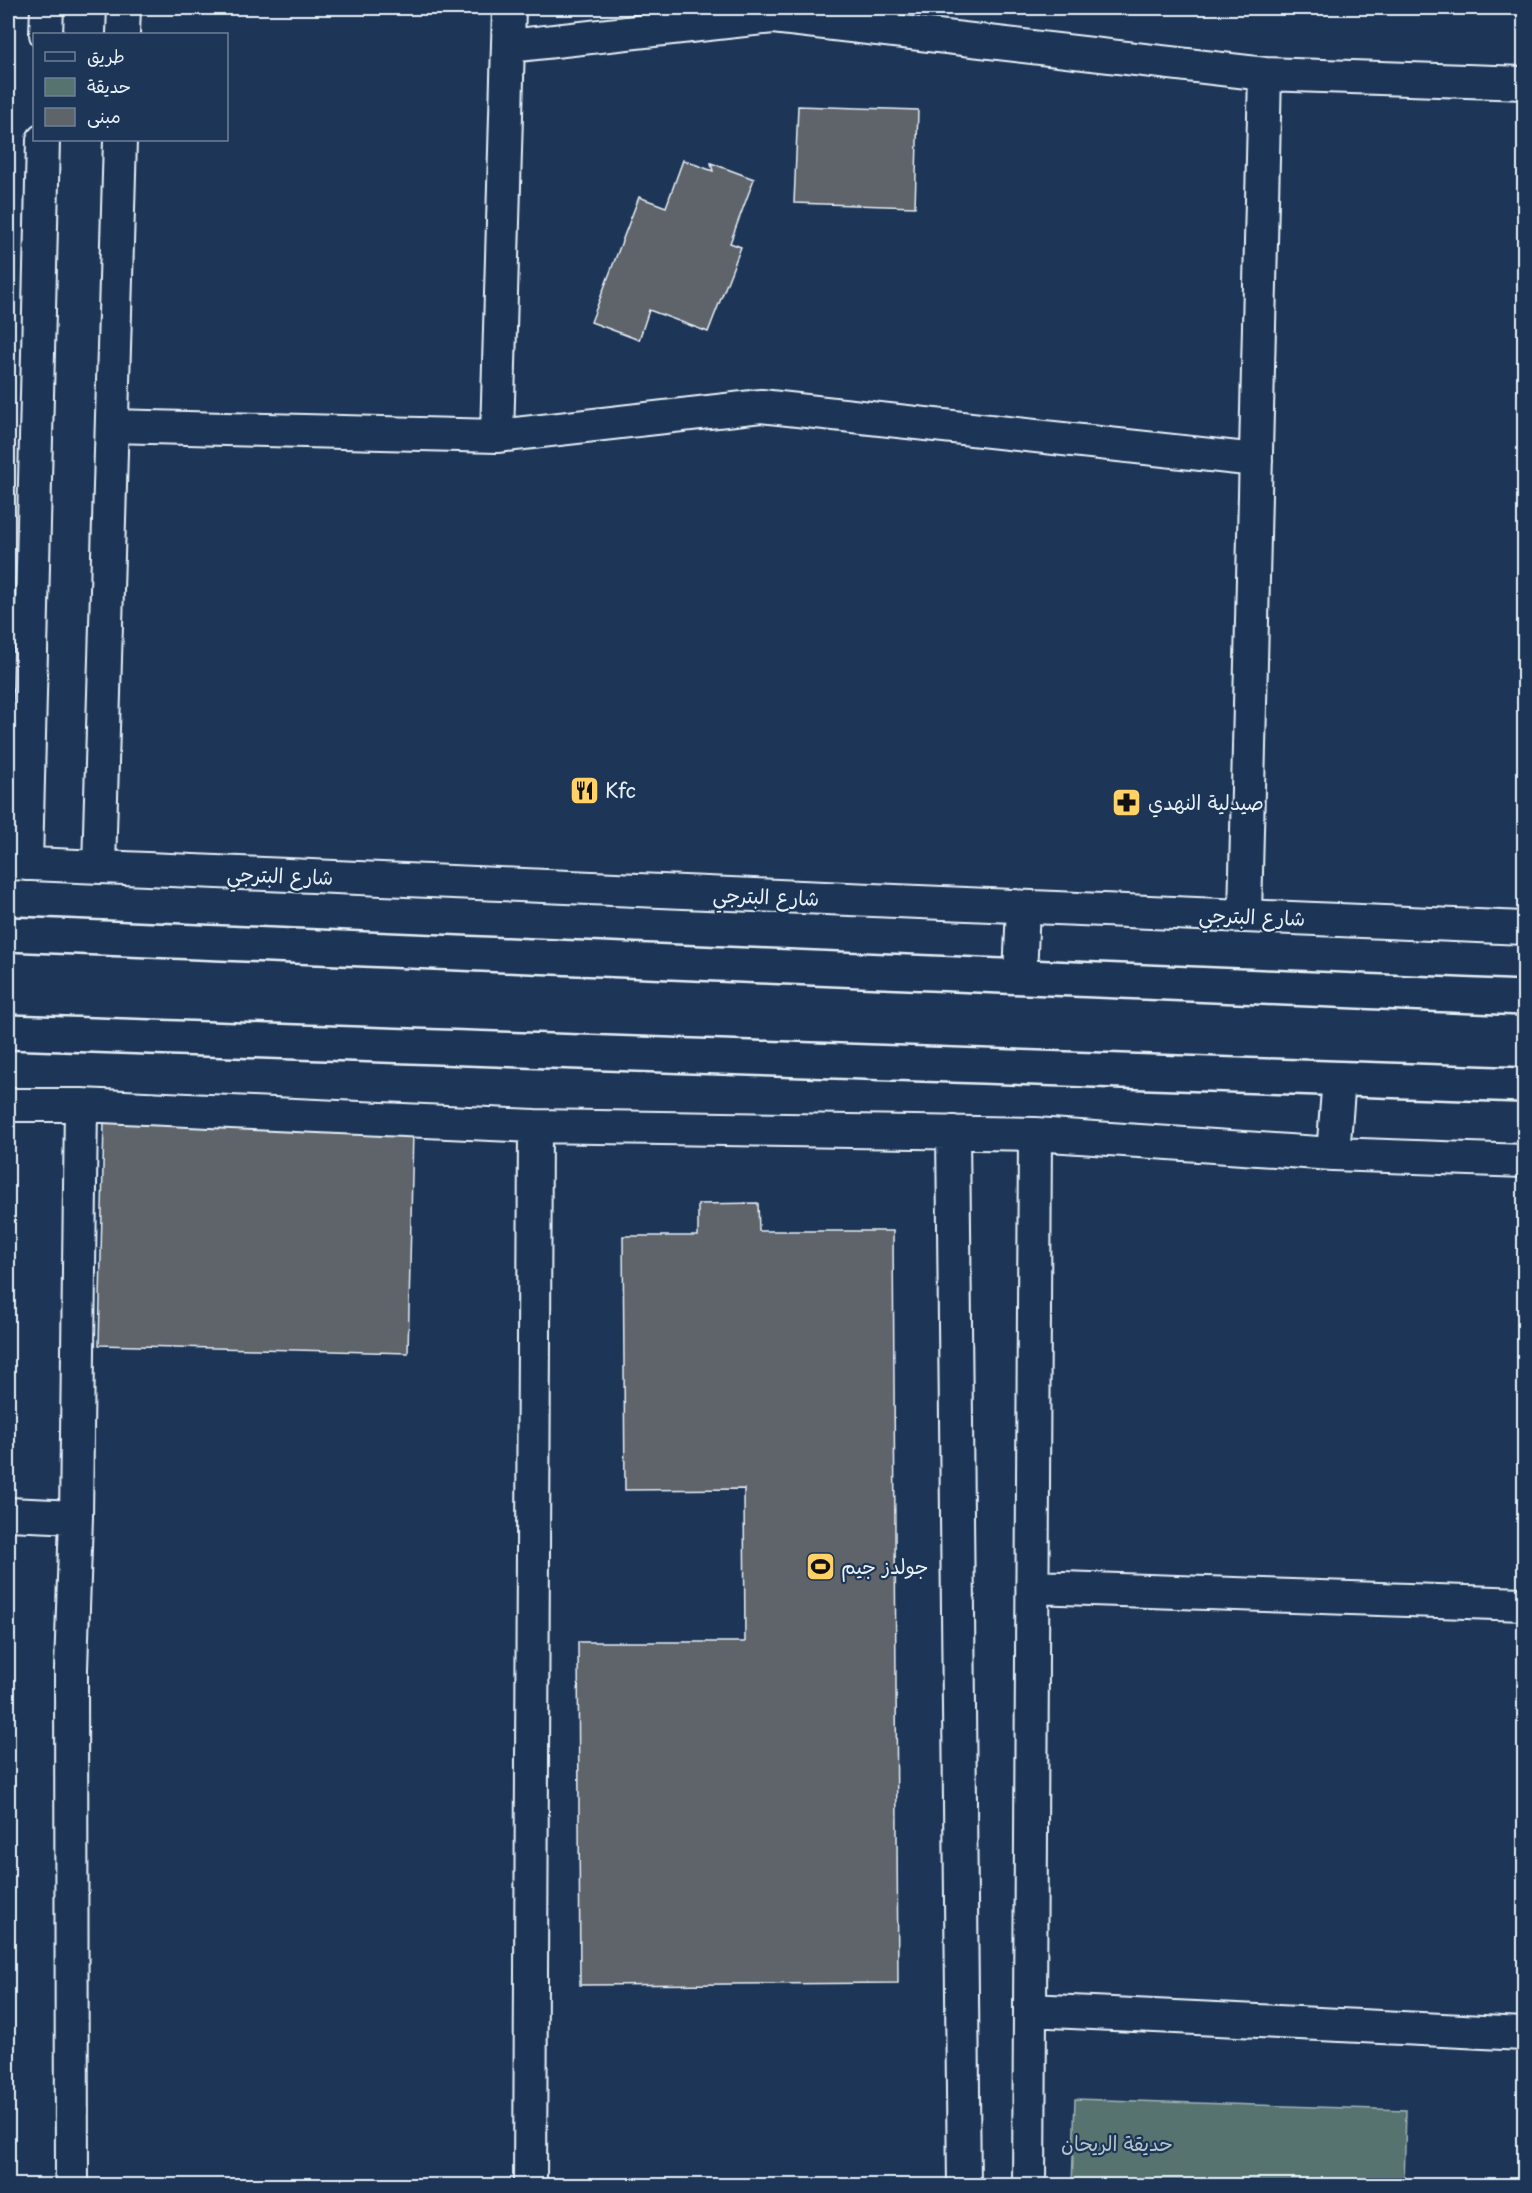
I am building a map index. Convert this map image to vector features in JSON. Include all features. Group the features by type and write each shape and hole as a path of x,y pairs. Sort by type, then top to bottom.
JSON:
{"main road":[{"path":"8,934 1524,998"},
{"path":"8,1032 1524,1085"}],"street":[{"path":"46,33 47,8"},
{"path":"123,33 124,8"},
{"path":"497,436 509,8"},
{"path":"509,45 773,17 1265,74 1524,83"},
{"path":"1245,915 1265,74"},
{"path":"16,863 44,141"},
{"path":"99,867 120,141"},
{"path":"112,426 497,436 761,406 1256,460"},
{"name":"شارع البترجي","path":"16,863 1524,928"},
{"path":"1020,976 1023,907"},
{"path":"1333,1154 1339,1078"},
{"path":"8,1105 81,1105 535,1126 1035,1134 1333,1154 1524,1161"},
{"path":"72,2186 70,1668 76,1517 81,1105"},
{"path":"530,2186 535,1126"},
{"path":"953,1132 964,2186"},
{"path":"1029,2186 1035,1134"},
{"path":"8,1514 76,1517"},
{"path":"1033,1587 1524,1604"},
{"path":"1030,2010 1524,2034"}],"green space":[{"name":"حديقة الريحان","path":"1075,2099 1406,2110 1404,2185 1072,2185"}],"building":[{"path":"798,106 918,110 915,207 794,203"},
{"path":"683,160 713,171 711,163 754,179 730,243 741,247 708,332 649,310 639,340 591,322 639,197 666,207"},
{"path":"104,1122 413,1130 408,1353 99,1345"},
{"name":"جولدز جيم","path":"758,1203 759,1231 893,1231 898,1983 580,1985 578,1642 745,1642 744,1489 625,1490 623,1236 698,1236 698,1204"}],"place":[{"name":"Kfc","path":"584,790"},
{"name":"صيدلية النهدي","path":"1127,802"},
{"name":"جولدز جيم","path":"820,1566"}]}
